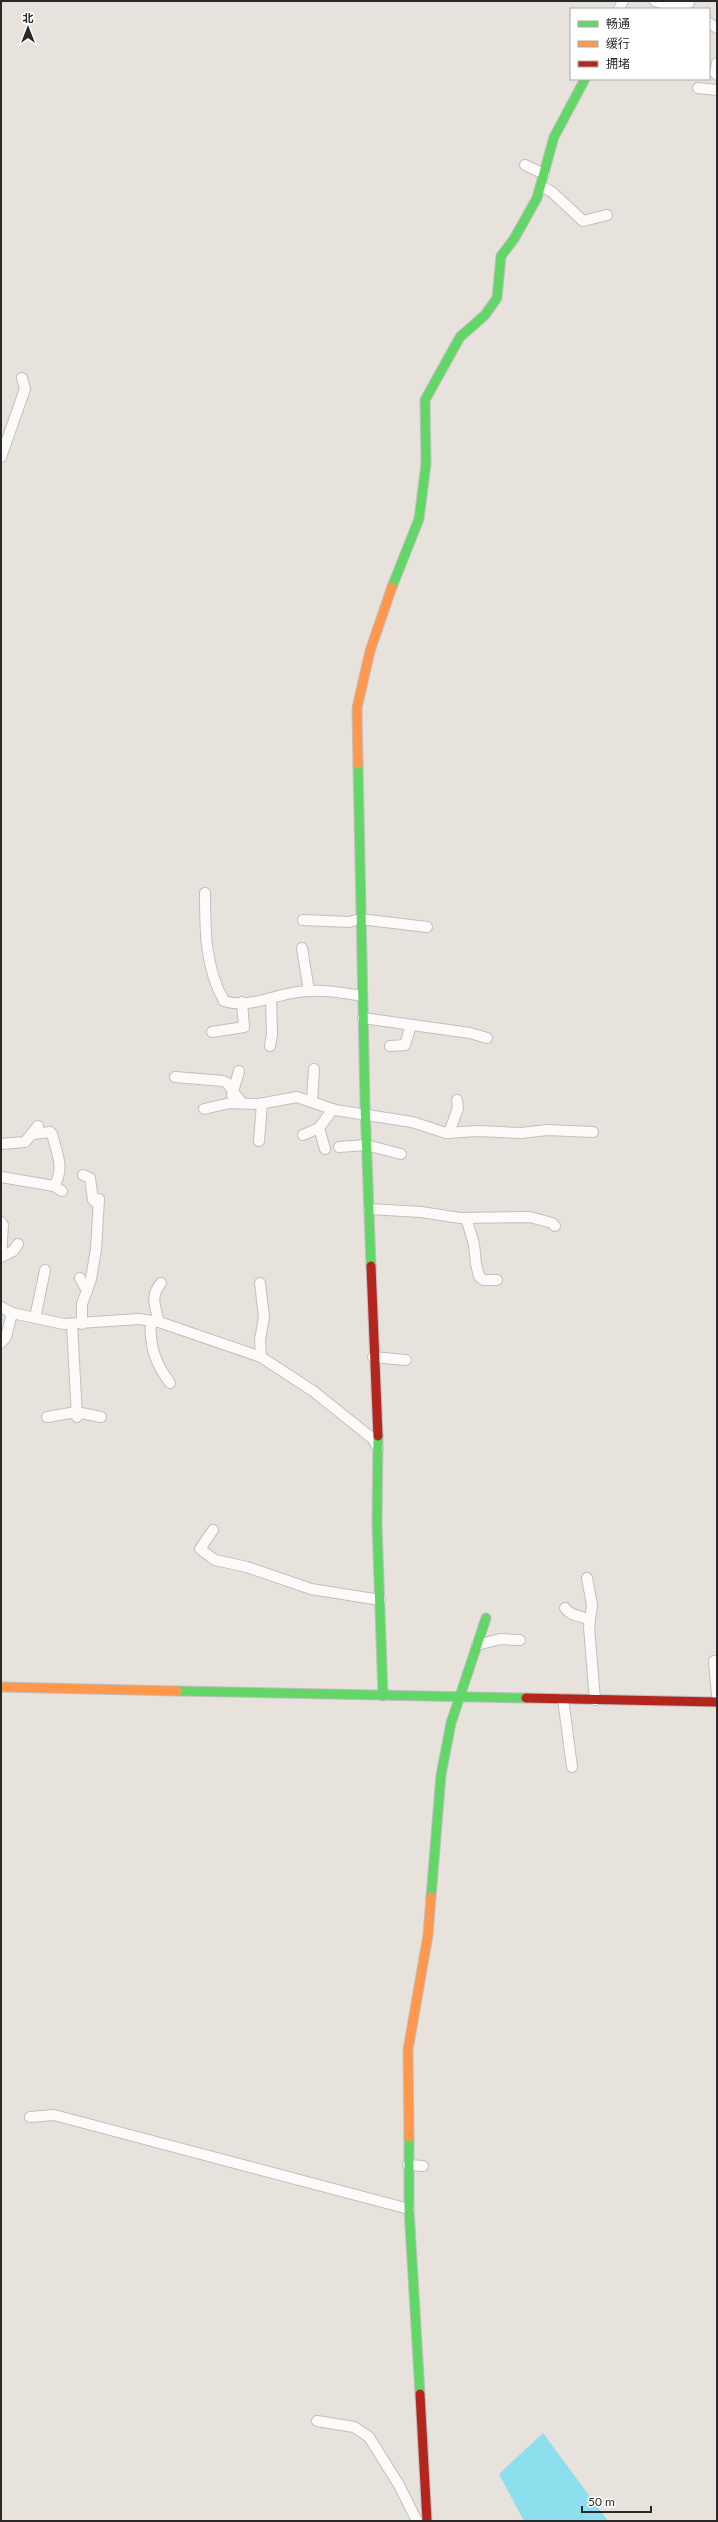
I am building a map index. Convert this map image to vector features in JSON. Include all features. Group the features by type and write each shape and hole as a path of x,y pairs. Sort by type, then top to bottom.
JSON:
{"street":[{"path":"655,1 668,5 690,4"},
{"path":"717,63 715,73 717,75"},
{"path":"383,1696 377,1525 378,1449 373,1357 365,1116 357,708 370,651 386,600 412,542 419,519 426,464 424,420 425,400 460,337 491,308 497,298 501,256 526,220 541,186 554,137 584,80"},
{"path":"698,88 717,90"},
{"path":"525,165 544,174"},
{"path":"541,186 552,192 583,221 607,215"},
{"path":"1,457 26,389 22,378"},
{"path":"205,893 206,945 213,973 224,1001 242,1002 271,998 284,994 332,990 362,996"},
{"path":"303,920 349,922 360,919 427,927"},
{"path":"302,948 309,991"},
{"path":"270,1046 272,1035 271,998"},
{"path":"212,1032 244,1027 242,1002"},
{"path":"363,1018 476,1034 487,1038"},
{"path":"390,1046 405,1045 411,1025"},
{"path":"312,1101 314,1068"},
{"path":"230,1102 239,1071"},
{"path":"174,1077 218,1080 227,1083 241,1102"},
{"path":"204,1109 230,1102 262,1104 297,1098 312,1101 333,1109 365,1116 412,1122 449,1133 478,1131 520,1133 547,1130 593,1132"},
{"path":"449,1133 458,1108 457,1100"},
{"path":"259,1140 262,1104"},
{"path":"303,1135 319,1128 333,1109"},
{"path":"319,1128 325,1149"},
{"path":"1,1144 25,1142 35,1130 50,1132 52,1134 61,1168 58,1189 1,1177"},
{"path":"339,1147 366,1145 401,1154"},
{"path":"76,1414 77,1324 87,1291 95,1256 98,1202 93,1200 90,1178 82,1175"},
{"path":"369,1209 421,1212 466,1218 530,1217 552,1223 555,1226"},
{"path":"466,1218 474,1244 479,1276 483,1280 497,1280"},
{"path":"1,1222 3,1225 1,1256 13,1251 18,1244"},
{"path":"35,1318 45,1270"},
{"path":"80,1278 87,1291"},
{"path":"161,1283 154,1291 155,1321 150,1338 154,1358 170,1383"},
{"path":"260,1283 264,1317 260,1340 261,1357"},
{"path":"1,1307 12,1313 77,1324 139,1319 155,1321 261,1357 313,1391 373,1439 378,1449"},
{"path":"1,1343 6,1337 12,1313"},
{"path":"373,1357 406,1360"},
{"path":"47,1417 76,1414 101,1417"},
{"path":"213,1530 200,1549 215,1560 247,1567 312,1589 380,1600"},
{"path":"587,1578 592,1605 590,1621 595,1700"},
{"path":"565,1608 570,1614 586,1618 590,1621"},
{"path":"427,2521 408,2165 408,2050 410,2029 428,1935 441,1775 459,1697 486,1618"},
{"path":"477,1645 500,1639 520,1640"},
{"path":"714,1661 717,1695"},
{"path":"1,1687 717,1702"},
{"path":"563,1699 572,1767"},
{"path":"30,2117 54,2115 410,2209"},
{"path":"408,2165 423,2166"},
{"path":"317,2421 354,2427 369,2437 399,2485 417,2521"}],"water":[{"path":"543,2433 608,2521 524,2521 499,2474"}],"traffic: fast":[{"path":"392,587 419,519 426,464 425,400 460,337 485,315 497,298 501,256 514,239 537,198 554,137 584,80"},
{"path":"358,764 365,1104 371,1266"},
{"path":"378,1436 377,1525 383,1696"},
{"path":"431,1897 441,1775 451,1723 486,1618"},
{"path":"177,1691 526,1698"},
{"path":"409,2137 409,2209 420,2394"}],"traffic: slow":[{"path":"358,764 357,708 370,651 392,587"},
{"path":"1,1687 177,1691"},
{"path":"409,2137 408,2050 428,1935 431,1897"}],"traffic: jam":[{"path":"371,1266 378,1436"},
{"path":"526,1698 717,1702"},
{"path":"420,2394 427,2521"}]}
